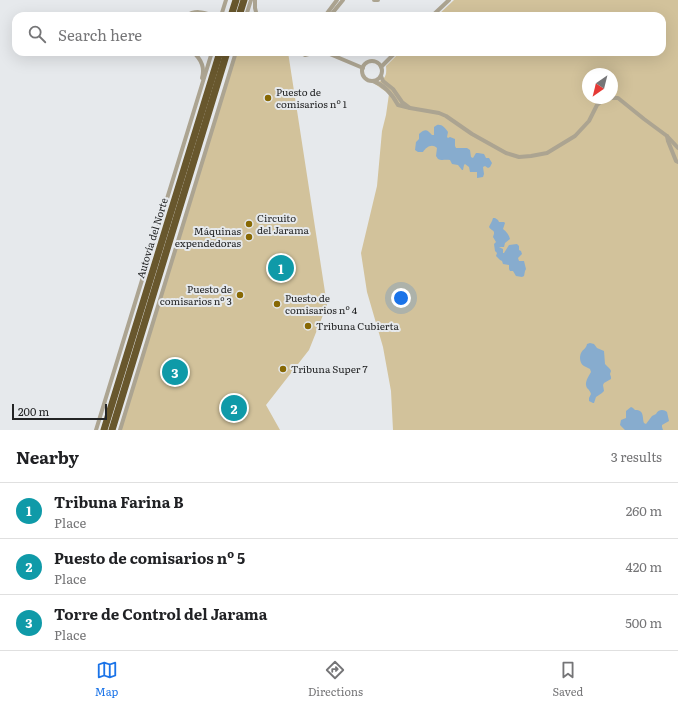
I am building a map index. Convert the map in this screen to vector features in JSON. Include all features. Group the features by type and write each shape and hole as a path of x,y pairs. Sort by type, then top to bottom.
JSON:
{"highway":[{"path":"232,12 236,0"},
{"path":"240,12 244,0"},
{"name":"Autovía del Norte","path":"104,430 219,56"},
{"name":"Autovía del Norte","path":"112,430 226,56"}],"street":[{"path":"224,12 228,0"},
{"path":"247,12 251,0"},
{"path":"254,0 256,12"},
{"path":"328,12 337,0"},
{"path":"333,12 343,0"},
{"path":"436,12 449,0"},
{"path":"194,112 196,96 203,74 202,63 197,56"},
{"path":"96,430 211,56"},
{"path":"120,430 235,56"},
{"path":"222,96 228,86 238,56"},
{"path":"334,56 363,68"},
{"path":"381,67 392,56"},
{"path":"400,103 393,89 383,81 381,76 381,67 378,63 372,61 368,62 363,68 365,77 378,83 387,90 393,95 401,106 439,112 472,134 506,153 519,157 547,153 576,136 589,121 599,104"},
{"path":"372,81 378,80 381,76"},
{"path":"618,98 667,136 678,148"},
{"path":"667,136 668,142 678,162"}],"shaded area":[{"path":"454,0 678,0 678,430 393,430 391,391 383,347 367,292 361,253 377,186 382,131 389,94 375,84 385,77 386,66 396,56 666,56 666,12 441,12"},
{"name":"Circuito del Jarama","path":"236,56 289,56 327,305 309,350 266,405 280,430 121,430"}],"water":[{"path":"437,125 446,129 448,132 448,138 450,137 455,139 456,148 467,148 470,150 471,157 473,158 476,153 478,153 484,154 486,158 489,158 492,163 488,168 485,166 483,167 483,177 477,178 477,172 470,172 469,167 465,164 462,170 458,165 452,164 450,160 438,159 436,156 437,148 433,146 429,146 423,152 418,152 415,150 416,142 419,139 419,134 426,130 434,135 434,127"},
{"path":"493,218 499,222 505,223 503,229 508,234 510,239 505,243 504,247 499,247 503,249 503,253 509,245 517,244 519,246 519,250 522,254 518,258 519,261 524,261 526,269 524,276 516,276 513,271 510,271 509,265 503,264 502,261 496,256 497,253 495,251 494,244 496,242 493,237 494,232 489,227"},
{"path":"590,343 604,351 605,364 611,371 611,379 604,383 604,391 596,397 594,403 589,401 591,394 586,384 591,372 590,369 583,365 580,358 580,355 587,344"},
{"path":"631,407 642,413 644,423 646,424 652,416 661,410 667,412 669,421 662,425 663,430 625,430 620,425 621,420 626,418 626,411"}],"place":[{"name":"Puesto de comisarios nº 1","path":"268,98"},
{"name":"Circuito del Jarama","path":"249,224"},
{"name":"Máquinas expendedoras","path":"249,237"},
{"name":"Tribuna Farina B","path":"281,268"},
{"name":"Puesto de comisarios nº 3","path":"240,295"},
{"name":"Puesto de comisarios nº 4","path":"277,304"},
{"name":"Tribuna Cubierta","path":"308,326"},
{"name":"Tribuna Super 7","path":"283,369"},
{"name":"Torre de Control del Jarama","path":"175,372"},
{"name":"Puesto de comisarios nº 5","path":"234,408"}]}
